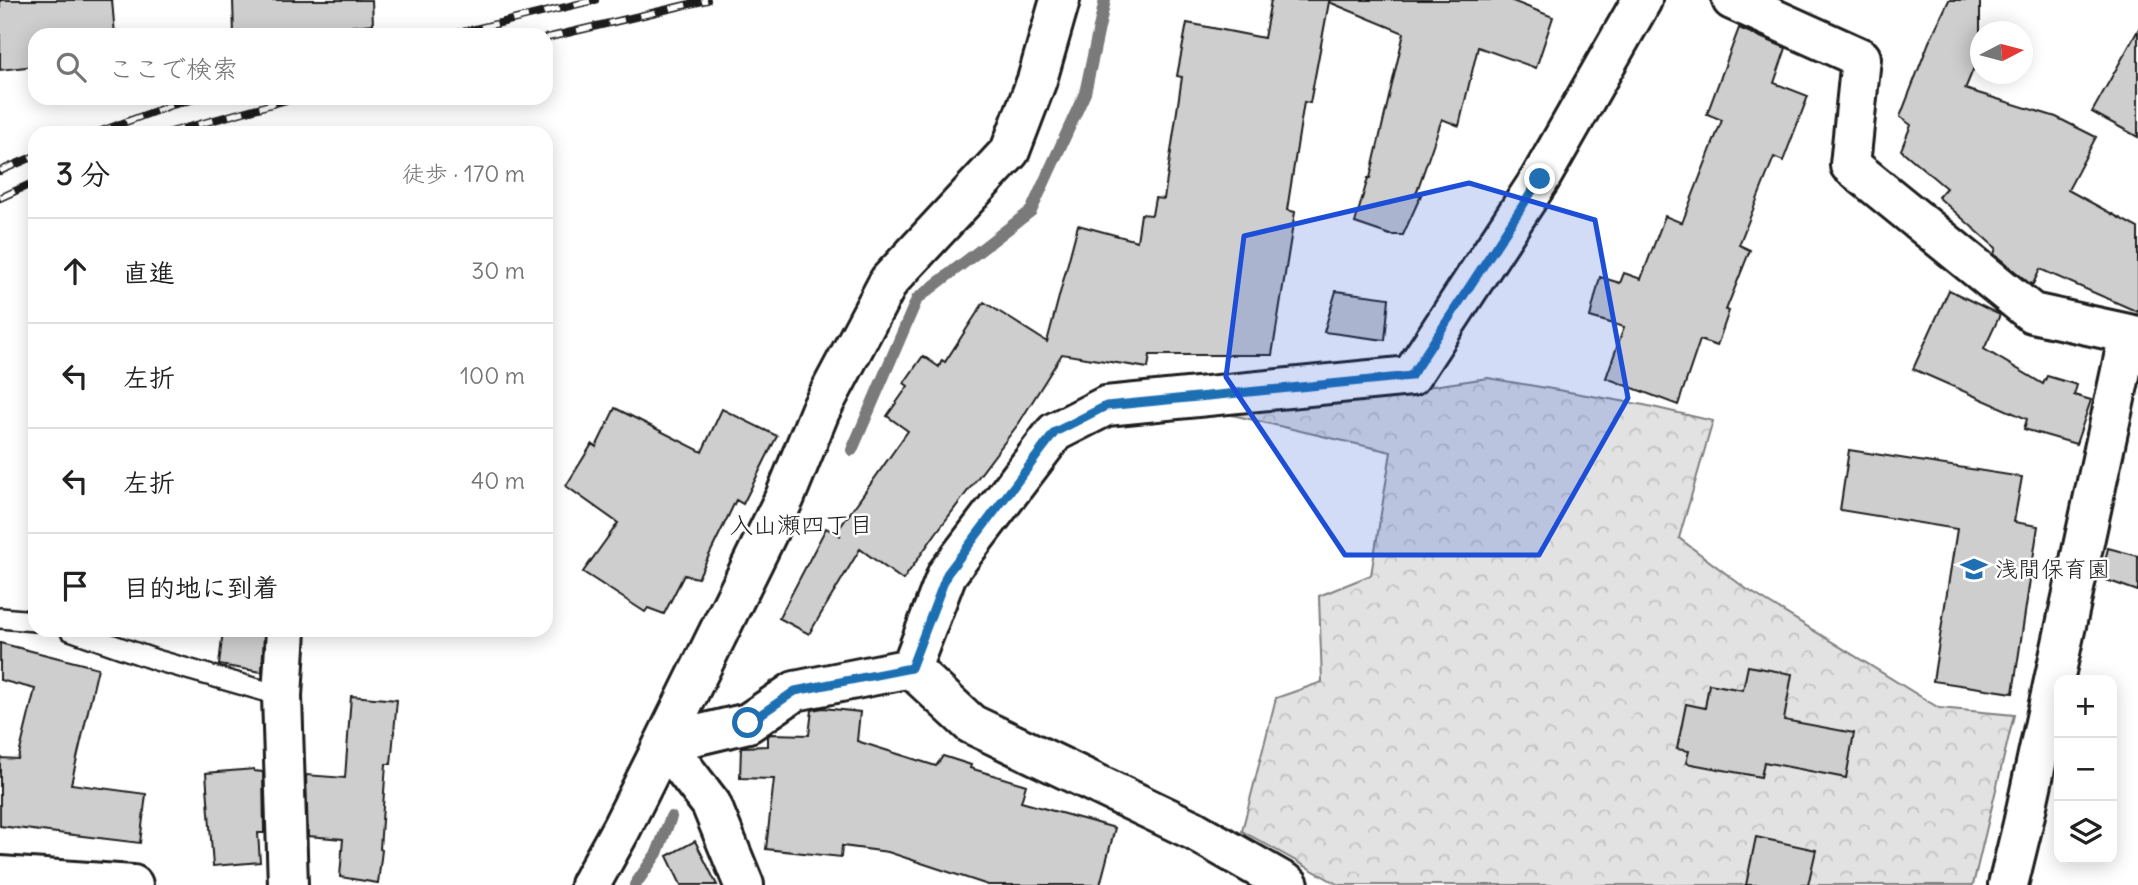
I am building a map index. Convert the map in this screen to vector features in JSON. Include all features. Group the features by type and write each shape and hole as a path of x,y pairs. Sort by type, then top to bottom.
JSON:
{"street":[{"path":"590,885 621,829 785,497 820,411 889,281 1010,151 1037,80 1060,0"},
{"path":"911,668 947,574 1055,432 1106,406 1411,376 1540,179 1642,0"},
{"path":"1732,0 1861,58 1850,165 2032,313 2134,335 2008,885"},
{"path":"286,637 282,696 288,885"},
{"path":"664,743 748,723 795,691 911,668"},
{"path":"911,668 971,724 1193,830 1289,885"},
{"path":"664,743 711,804 744,885"},
{"path":"0,876 133,885"}],"lane":[{"path":"0,618 28,620"},
{"path":"89,637 156,660 282,696"}],"highlighted area":[{"path":"1469,183 1595,220 1628,398 1539,555 1345,555 1226,377 1244,236"}],"green space":[{"path":"1488,378 1644,405 1713,421 1679,538 1745,588 1939,708 2014,715 1973,885 1339,885 1242,831 1276,698 1322,682 1319,596 1371,575 1391,452 1215,411"}],"building":[{"path":"0,0 112,0 114,28 28,28 28,67 0,70"},
{"path":"233,0 372,0 373,24 333,28 234,28"},
{"path":"1271,0 1510,0 1553,17 1536,68 1478,47 1459,126 1442,119 1416,194 1421,195 1403,235 1390,235 1355,223 1370,178 1404,33 1329,2 1310,103 1304,102 1287,210 1295,212 1272,355 1150,355 1148,368 1062,354 1019,423 903,580 860,549 809,634 779,618 826,528 841,536 836,533 908,431 887,416 908,386 904,383 923,356 939,367 942,360 945,362 984,302 1047,342 1078,225 1137,241 1141,214 1152,215 1155,198 1164,199 1182,77 1177,76 1187,23 1264,38"},
{"path":"1949,0 1980,0 1980,21 1970,21 1970,77 1965,89 2056,117 2096,137 2068,190 2138,228 2138,312 2040,269 2033,284 2029,283 1994,254 1996,248 1938,197 1946,188 1901,150 1911,125 1900,117 1929,42"},
{"path":"1739,28 1786,48 1774,83 1808,96 1783,161 1774,157 1739,245 1750,250 1726,310 1729,311 1717,346 1700,340 1678,405 1606,378 1624,327 1590,317 1600,277 1620,283 1624,273 1641,279 1665,216 1682,223 1722,120 1707,114"},
{"path":"2138,30 2138,137 2092,112"},
{"path":"1949,290 2000,315 1984,349 2043,384 2047,376 2077,385 2074,395 2091,400 2076,444 2024,429 2027,419 1913,369"},
{"path":"1336,291 1389,298 1385,340 1324,332"},
{"path":"615,408 702,452 722,409 777,436 743,504 736,500 698,578 684,575 664,614 648,608 645,612 583,572 618,523 566,486 592,444 596,447"},
{"path":"1849,450 2022,477 2014,522 2038,526 2013,693 1933,681 1957,529 1840,510"},
{"path":"2108,548 2138,556 2138,591 2101,578"},
{"path":"222,637 264,637 262,672 219,665"},
{"path":"0,643 98,668 71,784 146,794 140,843 0,826 0,758 18,759 35,689 0,680"},
{"path":"1748,666 1792,674 1784,720 1854,733 1846,778 1764,762 1761,777 1686,763 1689,751 1677,749 1686,704 1705,708 1709,684 1743,690"},
{"path":"351,696 397,700 391,764 386,764 378,883 340,877 343,839 308,836 306,775 345,778"},
{"path":"823,708 860,712 857,741 936,766 943,756 971,765 970,768 1026,785 1021,802 1115,828 1100,885 988,885 888,852 842,846 841,857 766,849 774,779 740,778 741,747 768,746 768,736 771,734 809,735 812,710"},
{"path":"254,769 263,772 264,833 258,833 260,862 213,866 206,773"},
{"path":"1756,837 1816,850 1808,885 1746,885"},
{"path":"695,841 717,885 681,885 667,856"}],"waterway":[{"path":"852,450 917,299 1031,211 1085,93 1105,0"},
{"path":"635,885 657,853 671,817"}],"railway":[{"path":"479,28 595,0"},
{"path":"553,36 707,0"},
{"path":"115,126 173,105"},
{"path":"192,126 269,105"},
{"path":"0,171 28,159"},
{"path":"0,198 28,185"}],"place":[{"name":"浅間保育園","path":"1974,569"}],"district":[{"name":"入山瀬四丁目","path":"801,525"}],"route":[{"path":"748,723 795,691 911,668 947,574 1055,432 1106,406 1411,376 1540,179"}]}
